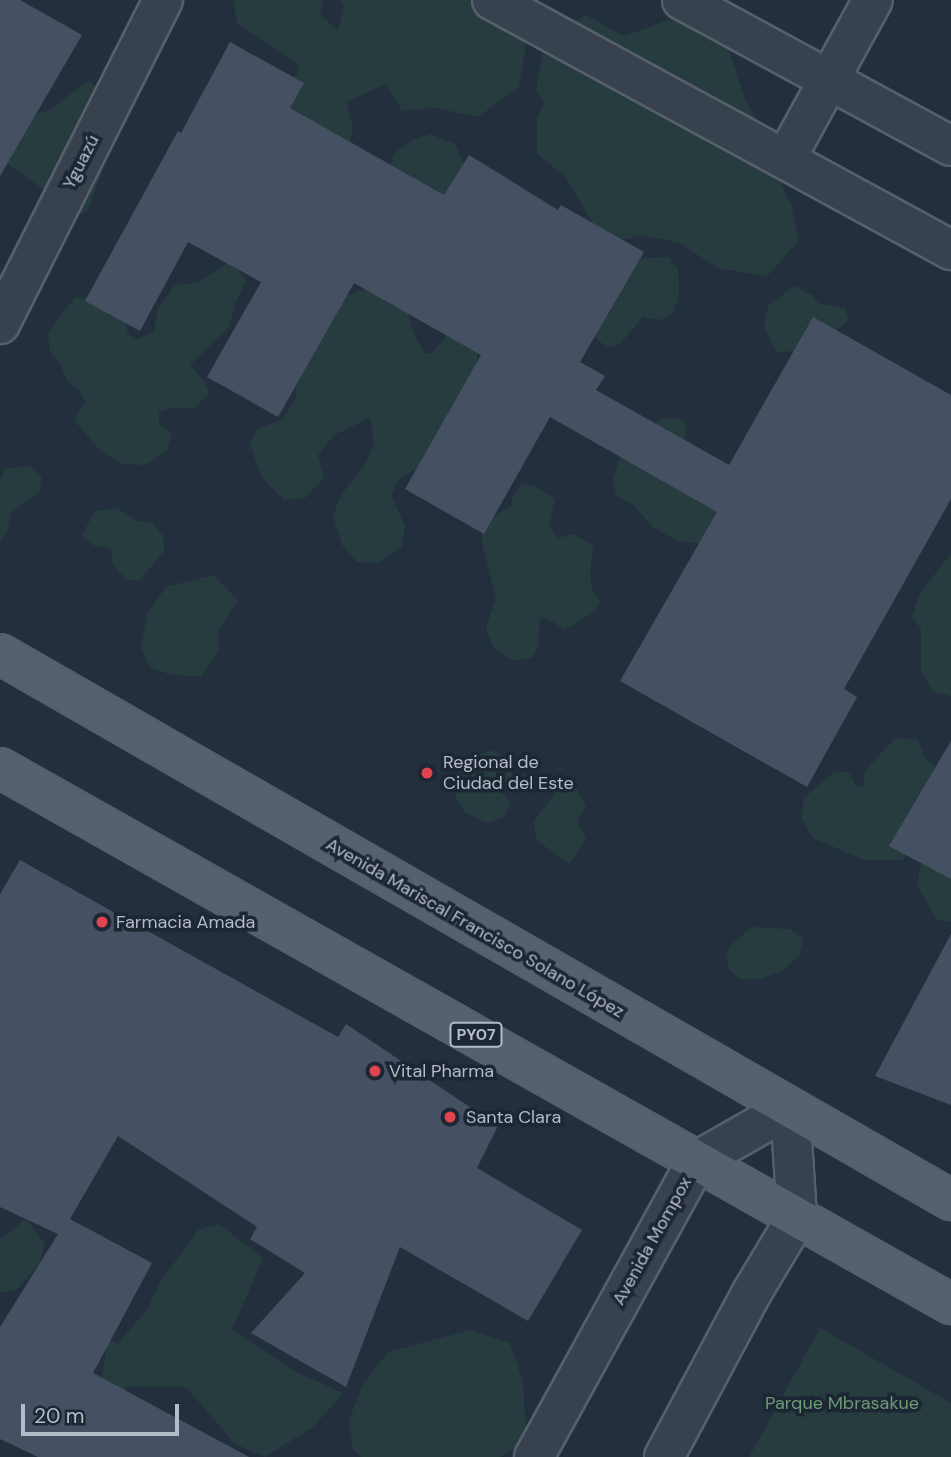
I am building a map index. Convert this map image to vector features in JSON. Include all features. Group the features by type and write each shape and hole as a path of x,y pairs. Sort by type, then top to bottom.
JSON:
{"main road":[{"name":"Avenida Mariscal Francisco Solano López","path":"0,654 951,1200"},
{"name":"PY07","path":"0,768 951,1304"}],"street":[{"name":"Yguazú","path":"0,324 163,0"},
{"path":"492,0 951,250"},
{"path":"682,0 951,146"},
{"path":"786,158 873,0"},
{"path":"664,1457 751,1294 797,1217 790,1108"},
{"name":"Avenida Mompox","path":"534,1457 697,1161 790,1108"}],"green space":[{"path":"233,0 324,0 320,15 338,30 344,6 341,0 518,0 525,16 525,52 519,87 478,117 435,108 402,111 386,84 346,102 353,128 346,154 294,130 287,91 300,66 237,23"},
{"path":"685,14 713,40 729,50 746,102 762,126 773,168 792,206 798,242 767,276 717,268 680,243 643,235 605,244 565,176 537,154 537,116 545,103 536,91 545,42 585,15 624,36"},
{"path":"89,80 98,91 103,170 87,211 69,221 49,193 5,162 30,114 49,111"},
{"path":"430,134 455,144 469,174 445,206 389,171 394,153 413,140"},
{"path":"669,257 678,269 679,292 674,312 661,320 643,317 619,345 607,347 599,341 588,328 622,276 641,258"},
{"path":"232,260 246,281 235,304 229,327 190,365 204,381 209,393 193,409 174,407 159,412 159,424 172,433 167,451 145,465 121,464 99,449 74,420 85,401 80,392 67,381 60,363 50,352 48,333 75,297 97,300 123,315 128,334 137,339 154,332 158,308 175,285 197,283"},
{"path":"794,286 812,295 818,303 845,308 848,320 826,341 801,351 777,352 764,327 768,306"},
{"path":"370,288 406,308 416,339 425,353 431,354 450,332 477,344 477,373 436,457 399,479 391,495 405,526 402,546 377,563 357,562 342,545 333,516 341,495 365,465 374,445 370,418 334,435 318,455 324,478 305,498 284,500 261,476 250,444 256,430 282,419 296,398 297,373 338,298"},
{"path":"663,417 682,420 686,427 683,455 703,497 723,517 703,544 678,541 653,527 633,505 616,495 613,480 625,440 641,437"},
{"path":"30,466 42,478 39,492 12,512 7,532 0,542 0,481 5,469"},
{"path":"522,484 534,485 555,499 549,527 558,538 573,534 593,545 590,577 593,591 600,601 595,611 565,630 540,617 538,648 531,658 514,661 493,648 486,627 496,599 482,543 482,524 512,505 512,497"},
{"path":"117,508 137,521 153,523 163,536 164,551 139,581 126,579 113,565 111,548 92,545 82,535 95,511"},
{"path":"951,554 951,696 933,691 921,670 921,629 912,617 920,593"},
{"path":"214,575 238,600 219,629 218,652 201,676 171,675 150,667 141,647 148,612 166,587"},
{"path":"895,738 918,740 926,759 939,769 915,844 903,860 864,860 813,838 801,817 804,798 835,771 850,773 855,785 863,788 865,771"},
{"path":"492,750 506,760 513,775 503,791 510,804 505,817 487,823 466,813 456,799 456,784 460,762"},
{"path":"576,787 586,806 577,821 586,839 570,864 536,840 534,821 557,791"},
{"path":"951,851 951,922 937,920 917,886 923,853"},
{"path":"752,927 790,929 804,939 800,954 781,972 759,979 740,979 730,970 726,958 730,946"},
{"path":"26,1219 45,1244 39,1264 16,1290 0,1293 0,1239"},
{"path":"219,1224 263,1258 232,1330 296,1372 343,1393 313,1427 265,1457 235,1444 186,1387 126,1386 121,1401 101,1385 106,1351 77,1346 65,1321 118,1344 148,1308 159,1284 198,1230"},
{"name":"Parque Mbrasakue","path":"820,1328 951,1403 951,1457 749,1457"},
{"path":"470,1330 510,1343 523,1382 526,1434 518,1446 500,1457 361,1457 353,1449 349,1420 363,1384 388,1352"}],"building":[{"path":"0,0 20,0 82,35 0,176"},
{"path":"230,42 304,83 290,108 444,195 469,155 558,210 561,205 644,252 580,362 605,376 596,390 729,465 813,317 951,395 951,499 844,689 857,697 807,787 620,681 717,512 550,417 484,534 405,489 481,355 354,283 278,417 207,377 261,282 188,242 140,331 85,301"},
{"path":"951,741 951,879 889,846"},
{"path":"20,860 338,1037 346,1024 498,1126 477,1168 582,1230 528,1321 400,1247 346,1387 251,1333 305,1273 250,1239 257,1227 118,1136 70,1219 152,1263 93,1373 249,1457 38,1457 0,1439 0,1327 58,1234 0,1207 0,894"},
{"path":"951,934 951,1105 875,1076"}],"place":[{"name":"Regional de Ciudad del Este","path":"427,773"},
{"name":"Farmacia Amada","path":"102,922"},
{"name":"Vital Pharma","path":"375,1071"},
{"name":"Santa Clara","path":"450,1117"}]}
